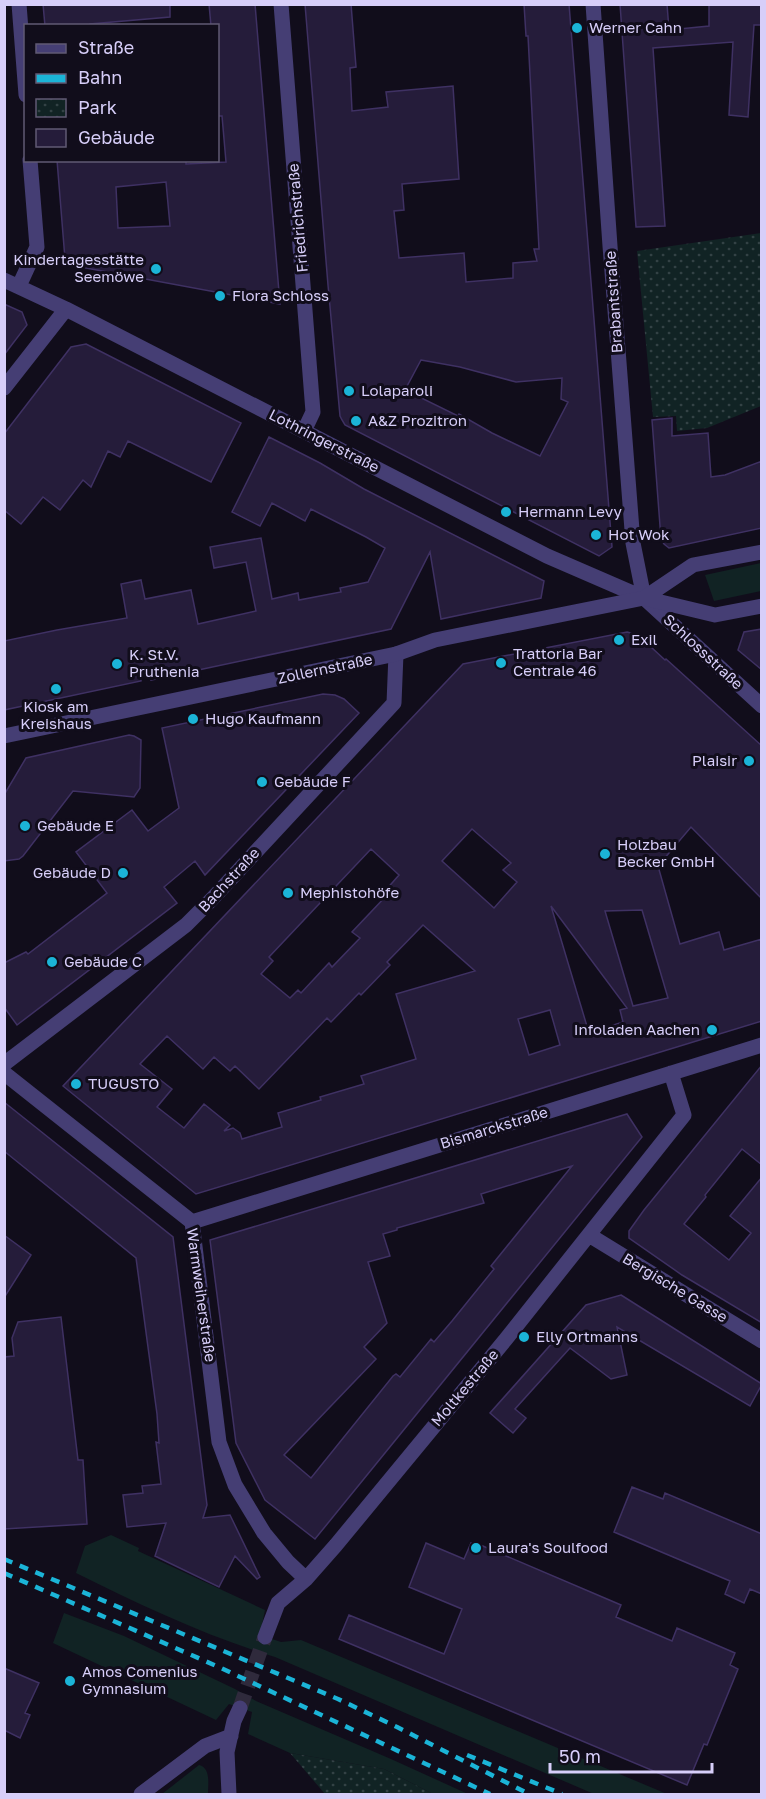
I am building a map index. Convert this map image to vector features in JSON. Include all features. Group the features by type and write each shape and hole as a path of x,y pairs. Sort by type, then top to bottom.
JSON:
{"street":[{"path":"19,4 24,69"},
{"name":"Friedrichstraße","path":"281,4 313,412 304,431"},
{"name":"Brabantstraße","path":"593,4 633,543 644,598"},
{"path":"19,286 37,247 30,162"},
{"name":"Lothringerstraße","path":"4,280 66,309 554,559 644,598"},
{"path":"4,388 66,309"},
{"path":"644,598 693,565 762,552"},
{"path":"644,598 715,615 762,606"},
{"name":"Zollernstraße","path":"4,736 396,654 435,640 644,598"},
{"name":"Schlossstraße","path":"644,598 762,706"},
{"name":"Bachstraße","path":"4,1064 186,925 212,898 394,703 396,654"},
{"name":"Bismarckstraße","path":"192,1222 762,1046"},
{"name":"Warmweiherstraße","path":"4,1073 192,1222 219,1443 236,1485 264,1533 288,1562 306,1579"},
{"name":"Moltkestraße","path":"265,1637 278,1603 306,1579 506,1339 684,1115 671,1073"},
{"name":"Bergische Gasse","path":"589,1235 762,1341"},
{"path":"229,1794 227,1752 240,1708"},
{"path":"141,1794 205,1746 231,1736"}],"green space":[{"path":"761,233 761,406 707,428 677,431 676,416 653,417 637,251"},
{"path":"761,563 761,591 714,601 705,575"},
{"path":"111,1535 139,1548 138,1551 265,1610 260,1635 281,1642 301,1640 667,1794 594,1794 275,1657 224,1640 174,1619 76,1573 85,1546"},
{"path":"64,1613 124,1636 256,1701 468,1794 433,1794 384,1769 290,1753 248,1734 252,1712 229,1704 216,1720 53,1643"},
{"path":"290,1753 384,1769 433,1794 325,1794"},
{"path":"199,1765 207,1773 208,1794 162,1794"}],"building":[{"path":"43,4 170,4 170,17 90,24 45,24"},
{"path":"209,4 255,4 280,304 70,265 65,259 57,162 186,162 186,164 226,162 222,116 219,116 219,24 211,24","holes":["166,182 170,226 118,228 116,187"]},
{"path":"305,4 351,4 356,67 350,68 352,111 388,107 386,92 453,86 459,179 402,184 404,210 394,211 399,258 464,253 466,282 513,278 513,263 537,261 534,249 539,249 528,36 526,36 524,4 569,4 612,547 599,556 345,425 340,416","holes":["421,360 460,367 516,382 562,378 561,399 568,402 540,456 459,414 458,416 405,390"]},
{"path":"620,4 667,4 669,30 709,26 709,4 762,4 762,25 754,25 748,117 729,115 733,42 653,48 665,226 636,227"},
{"path":"4,304 22,312 27,325 4,355"},
{"path":"86,344 241,423 211,482 128,441 120,457 108,451 91,487 83,480 60,510 43,497 21,524 4,510 4,434 71,347"},
{"path":"672,418 672,436 708,433 711,477 725,475 762,461 762,528 669,548 664,544 661,539 652,420"},
{"path":"269,437 364,489 544,581 541,598 441,619 430,552 391,629 151,680 149,668 141,669 141,681 4,710 4,641 127,618 121,584 141,580 145,599 191,590 198,624 256,611 246,562 214,568 210,547 261,538 272,599 298,593 299,600 341,592 340,588 368,582 385,548 366,537 311,509 305,521 272,503 260,526 232,512"},
{"path":"762,629 762,670 738,650 744,632"},
{"path":"627,632 638,635 762,746 762,899 691,827 658,866 680,944 719,932 724,950 762,939 762,1021 196,1194 63,1086 463,664","holes":["472,829 511,863 503,870 517,882 494,908 442,861","371,849 399,875 385,891 388,894 352,932 360,938 332,967 329,963 301,993 298,990 290,998 261,974 273,961 269,957","551,906 627,1008 620,1010 623,1022 589,1033","642,910 668,998 633,1006 605,911","423,925 475,971 396,994 416,1059 361,1076 364,1084 278,1113 282,1127 242,1139 240,1133 233,1128 224,1131 230,1125 204,1104 184,1128 157,1107 172,1089 140,1064 167,1036 203,1069 214,1057 230,1071 235,1066 259,1089 327,1018 331,1022 390,965 387,962","550,1010 560,1045 529,1055 518,1019"]},
{"path":"323,694 335,695 344,699 359,713 205,875 195,861 164,887 177,903 17,1025 4,1007 4,963 26,952 28,954 107,893 76,852 132,810 148,831 179,808 162,728"},
{"name":"Gebäude E","path":"129,735 141,740 140,788 134,797 73,791 23,856 19,859 4,861 4,795 26,758"},
{"path":"762,1065 762,1165 742,1149 684,1224 729,1260 751,1233 730,1216 762,1177 762,1323 682,1275 629,1238 629,1231"},
{"path":"4,1102 173,1237 207,1505 203,1518 230,1515 260,1577 257,1579 235,1556 219,1587 155,1556 166,1523 127,1527 123,1495 143,1493 142,1486 161,1484 156,1442 159,1443 157,1414 136,1258 4,1151"},
{"path":"627,1114 642,1137 315,1539 265,1500 236,1443 210,1240","holes":["572,1166 491,1266 494,1269 452,1321 434,1342 431,1339 400,1377 396,1374 393,1376 311,1478 284,1455 376,1359 364,1347 387,1323 368,1262 390,1256 383,1234 484,1203 481,1194"]},
{"path":"4,1235 31,1255 4,1298"},
{"path":"621,1295 762,1384 750,1406 617,1327 627,1375 611,1379 570,1348 515,1409 526,1418 513,1433 490,1413 586,1305"},
{"path":"61,1317 78,1460 83,1460 87,1524 4,1529 4,1357 14,1356 12,1338 18,1322"},
{"path":"632,1487 663,1499 665,1493 762,1534 762,1594 750,1589 744,1603 725,1594 730,1581 614,1532"},
{"path":"426,1543 464,1559 471,1543 478,1544 621,1605 616,1617 672,1641 677,1628 735,1653 730,1665 738,1669 707,1745 704,1744 687,1785 339,1639 349,1615 444,1654 462,1609 409,1587"},
{"path":"4,1668 39,1683 25,1713 30,1715 20,1738 4,1730"}],"tunnel":[{"path":"240,1708 265,1637"}],"railway":[{"path":"4,1559 338,1699 529,1794"},
{"path":"4,1573 221,1668 490,1794"},
{"path":"467,1755 562,1794"}],"place":[{"name":"Werner Cahn","path":"577,28"},
{"name":"Kindertagesstätte Seemöwe","path":"156,269"},
{"name":"Flora Schloss","path":"220,296"},
{"name":"Lolaparoli","path":"349,391"},
{"name":"A&Z Prozitron","path":"356,421"},
{"name":"Hermann Levy","path":"506,512"},
{"name":"Hot Wok","path":"596,535"},
{"name":"Exil","path":"619,640"},
{"name":"Trattoria Bar Centrale 46","path":"501,663"},
{"name":"K. St.V. Pruthenia","path":"117,664"},
{"name":"Kiosk am Kreishaus","path":"56,689"},
{"name":"Hugo Kaufmann","path":"193,719"},
{"name":"Plaisir","path":"749,761"},
{"name":"Gebäude F","path":"262,782"},
{"name":"Gebäude E","path":"25,826"},
{"name":"Holzbau Becker GmbH","path":"605,854"},
{"name":"Gebäude D","path":"123,873"},
{"name":"Mephistohöfe","path":"288,893"},
{"name":"Gebäude C","path":"52,962"},
{"name":"Infoladen Aachen","path":"712,1030"},
{"name":"TUGUSTO","path":"76,1084"},
{"name":"Elly Ortmanns","path":"524,1337"},
{"name":"Laura's Soulfood","path":"476,1548"},
{"name":"Amos Comenius Gymnasium","path":"70,1681"}]}
